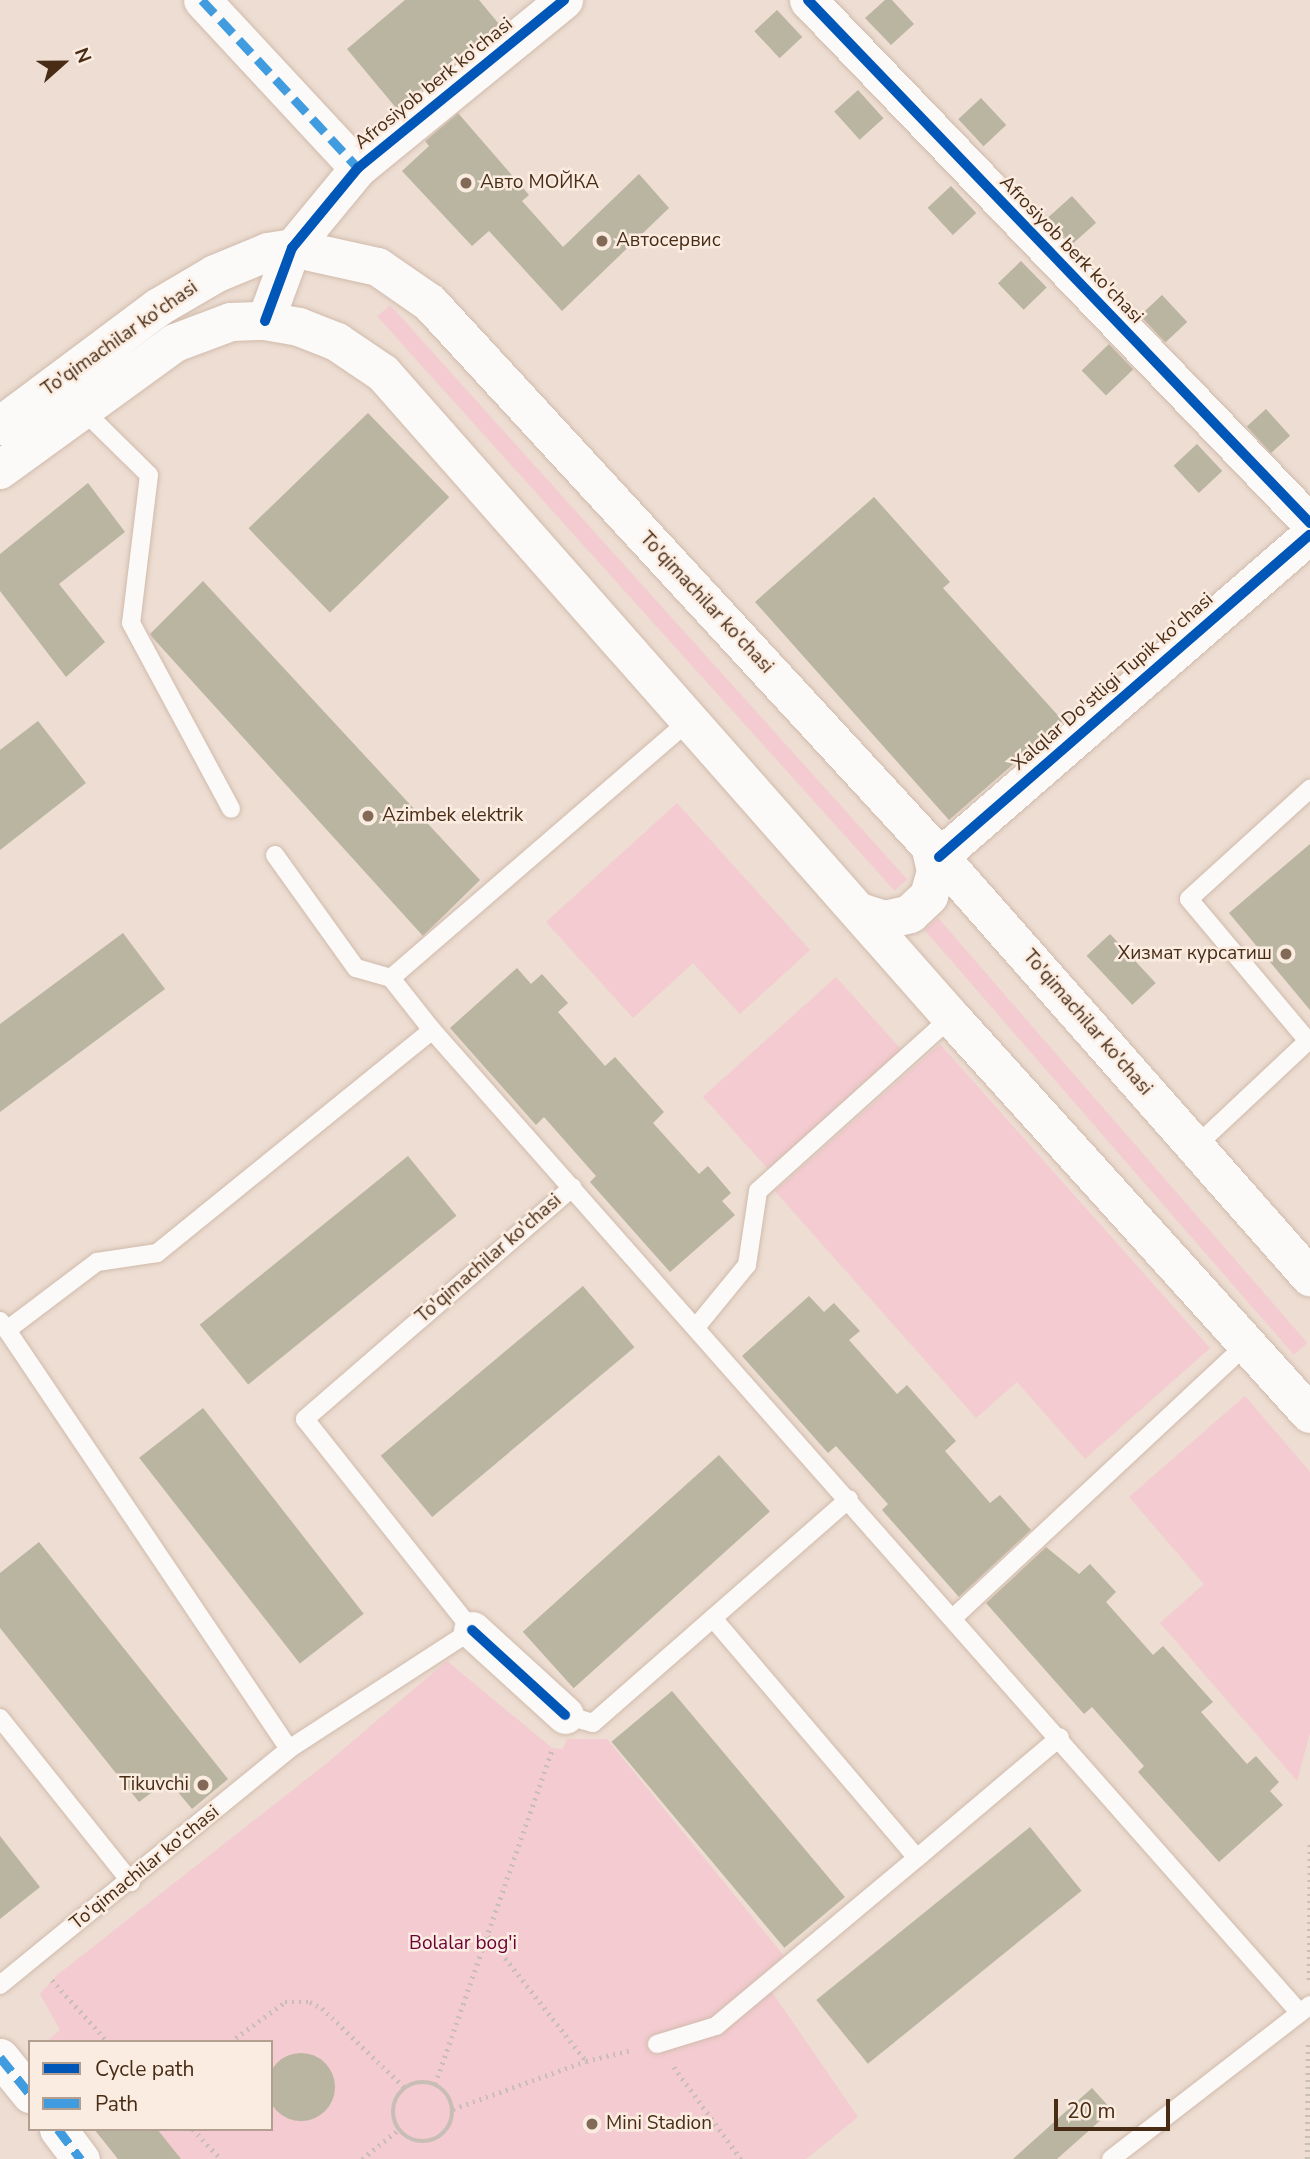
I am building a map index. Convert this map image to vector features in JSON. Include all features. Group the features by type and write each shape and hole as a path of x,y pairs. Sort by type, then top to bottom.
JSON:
{"main road":[{"name":"To'qimachilar ko'chasi","path":"0,426 159,307 215,274 292,248 378,267 430,303 934,851 1310,1277"},
{"name":"To'qimachilar ko'chasi","path":"0,470 81,408 175,343 231,322 265,320 299,327 337,342 383,373 951,1017 1310,1414"},
{"path":"860,912 885,920 910,914 929,896 936,871 934,851"}],"street":[{"name":"Afrosiyob berk ko'chasi","path":"202,0 358,168 564,0"},
{"name":"Afrosiyob berk ko'chasi","path":"808,0 1310,523"},
{"path":"265,320 292,248 358,168"},
{"name":"Xalqlar Do'stligi Tupik ko'chasi","path":"934,851 1310,534"},
{"name":"To'qimachilar ko'chasi","path":"472,1630 565,1715"},
{"path":"0,2057 28,2092"}],"lane":[{"path":"81,408 149,475 131,623 231,809"},
{"path":"275,855 356,968 391,978 690,720"},
{"path":"1195,1147 1309,1040 1189,899 1310,789"},
{"name":"To'qimachilar ko'chasi","path":"0,1985 131,1882 289,1749 472,1630 305,1419 573,1187 432,1030 391,978"},
{"path":"697,1326 747,1265 758,1191 951,1017"},
{"path":"289,1749 4,1326 97,1262 157,1253 432,1030"},
{"path":"573,1187 953,1618 1305,2009 1111,2159"},
{"path":"953,1618 1247,1345"},
{"path":"565,1715 593,1723 849,1499"},
{"path":"713,1618 917,1858"},
{"path":"0,1718 131,1882"},
{"path":"657,2044 716,2026 1060,1737"}],"path":[{"path":"435,2084 565,1715"},
{"path":"488,1936 586,2061"},
{"path":"32,1958 106,2040"},
{"path":"233,2040 285,2002 310,2002 322,2008 405,2088"},
{"path":"453,2109 586,2061 657,2044 741,2159"},
{"path":"420,2082 435,2084 447,2095 453,2109 450,2124 441,2136 426,2142 410,2140 398,2130 393,2115 395,2100 405,2088 420,2082"},
{"path":"362,2159 398,2130"},
{"path":"195,2131 221,2159"}],"green space":[{"path":"390,305 907,879 895,891 377,316"},
{"path":"677,803 810,950 740,1014 693,963 633,1018 546,922"},
{"path":"938,918 1307,1343 1294,1355 924,930"},
{"path":"836,977 902,1050 769,1170 703,1097"},
{"path":"940,1044 1210,1348 1085,1459 1017,1382 976,1418 775,1191"},
{"path":"1245,1396 1310,1472 1310,1733 1297,1781 1160,1623 1204,1584 1129,1497"},
{"name":"Bolalar bog'i","path":"447,1661 552,1748 563,1749 567,1739 607,1739 784,1956 761,1976 858,2117 806,2159 118,2159 96,2131 273,2131 273,2040 48,2040 60,2030 40,1994 56,1976 327,1763"}],"building":[{"path":"405,0 479,0 499,24 397,109 347,49"},
{"path":"885,0 892,0 914,24 891,45 865,18"},
{"path":"777,10 802,37 780,58 754,31"},
{"path":"858,90 883,118 860,140 834,111"},
{"path":"981,98 1006,125 984,146 958,119"},
{"path":"458,113 529,195 522,201 563,247 639,174 669,208 562,311 489,231 472,246 402,171 429,146 425,141"},
{"path":"951,186 976,213 953,235 928,208"},
{"path":"1072,196 1096,223 1072,245 1047,218"},
{"path":"1021,261 1047,288 1024,310 998,283"},
{"path":"1162,295 1187,322 1165,343 1140,315"},
{"path":"1109,344 1133,369 1106,396 1082,370"},
{"path":"1266,409 1290,436 1271,453 1247,426"},
{"path":"368,413 449,497 330,612 249,528"},
{"path":"1197,444 1222,471 1199,493 1174,466"},
{"path":"88,483 125,532 59,584 105,642 66,677 0,591 0,554"},
{"path":"874,497 950,582 943,588 1063,721 949,820 755,602"},
{"name":"Azimbek elektrik","path":"203,581 480,880 423,936 150,634"},
{"path":"38,721 86,783 0,850 0,750"},
{"name":"Хизмат курсатиш","path":"1310,844 1310,1010 1229,913"},
{"path":"123,933 165,989 0,1112 0,1024"},
{"path":"1110,934 1156,983 1132,1005 1087,956"},
{"path":"517,968 531,984 542,974 568,1003 558,1012 605,1066 615,1057 664,1112 653,1123 699,1174 708,1166 731,1193 722,1201 735,1215 670,1272 590,1182 596,1176 544,1117 536,1125 450,1028"},
{"path":"408,1156 456,1216 248,1384 200,1325"},
{"path":"583,1286 634,1347 432,1517 381,1456"},
{"path":"809,1296 824,1312 834,1303 860,1331 849,1340 897,1394 907,1385 956,1441 945,1451 990,1503 1000,1495 1031,1530 959,1597 882,1510 888,1504 836,1446 828,1453 742,1356"},
{"path":"203,1408 364,1614 300,1664 139,1458"},
{"path":"719,1455 770,1511 574,1688 523,1632"},
{"path":"39,1542 228,1779 192,1809 168,1780 139,1802 0,1628 0,1573"},
{"path":"1046,1547 1079,1574 1090,1564 1116,1592 1106,1602 1153,1655 1163,1646 1213,1702 1201,1712 1247,1764 1256,1756 1279,1782 1270,1791 1283,1805 1219,1862 1138,1772 1144,1766 1092,1707 1084,1714 986,1603"},
{"path":"672,1691 845,1897 784,1948 611,1742"},
{"path":"1030,1827 1082,1891 868,2064 816,2000"},
{"path":"0,1836 40,1887 0,1919"},
{"path":"301,2053 320,2059 329,2068 334,2080 334,2094 329,2106 314,2118 294,2120 282,2115 273,2106 273,2068 288,2056"},
{"path":"1092,2088 1112,2110 1057,2159 1013,2159"},
{"path":"96,2131 159,2131 181,2159 118,2159"}],"marked path":[{"path":"202,0 358,168"},
{"path":"0,2057 28,2092"},
{"path":"60,2131 81,2159"}],"cycle path":[{"path":"265,321 292,248 358,168 564,0"},
{"path":"808,0 1310,523"},
{"path":"939,857 1310,535"},
{"path":"472,1630 565,1715"}],"place":[{"name":"Авто МОЙКА","path":"466,183"},
{"name":"Автосервис","path":"602,241"},
{"name":"Azimbek elektrik","path":"368,816"},
{"name":"Хизмат курсатиш","path":"1286,954"},
{"name":"Tikuvchi","path":"203,1785"},
{"name":"Mini Stadion","path":"592,2124"}]}
